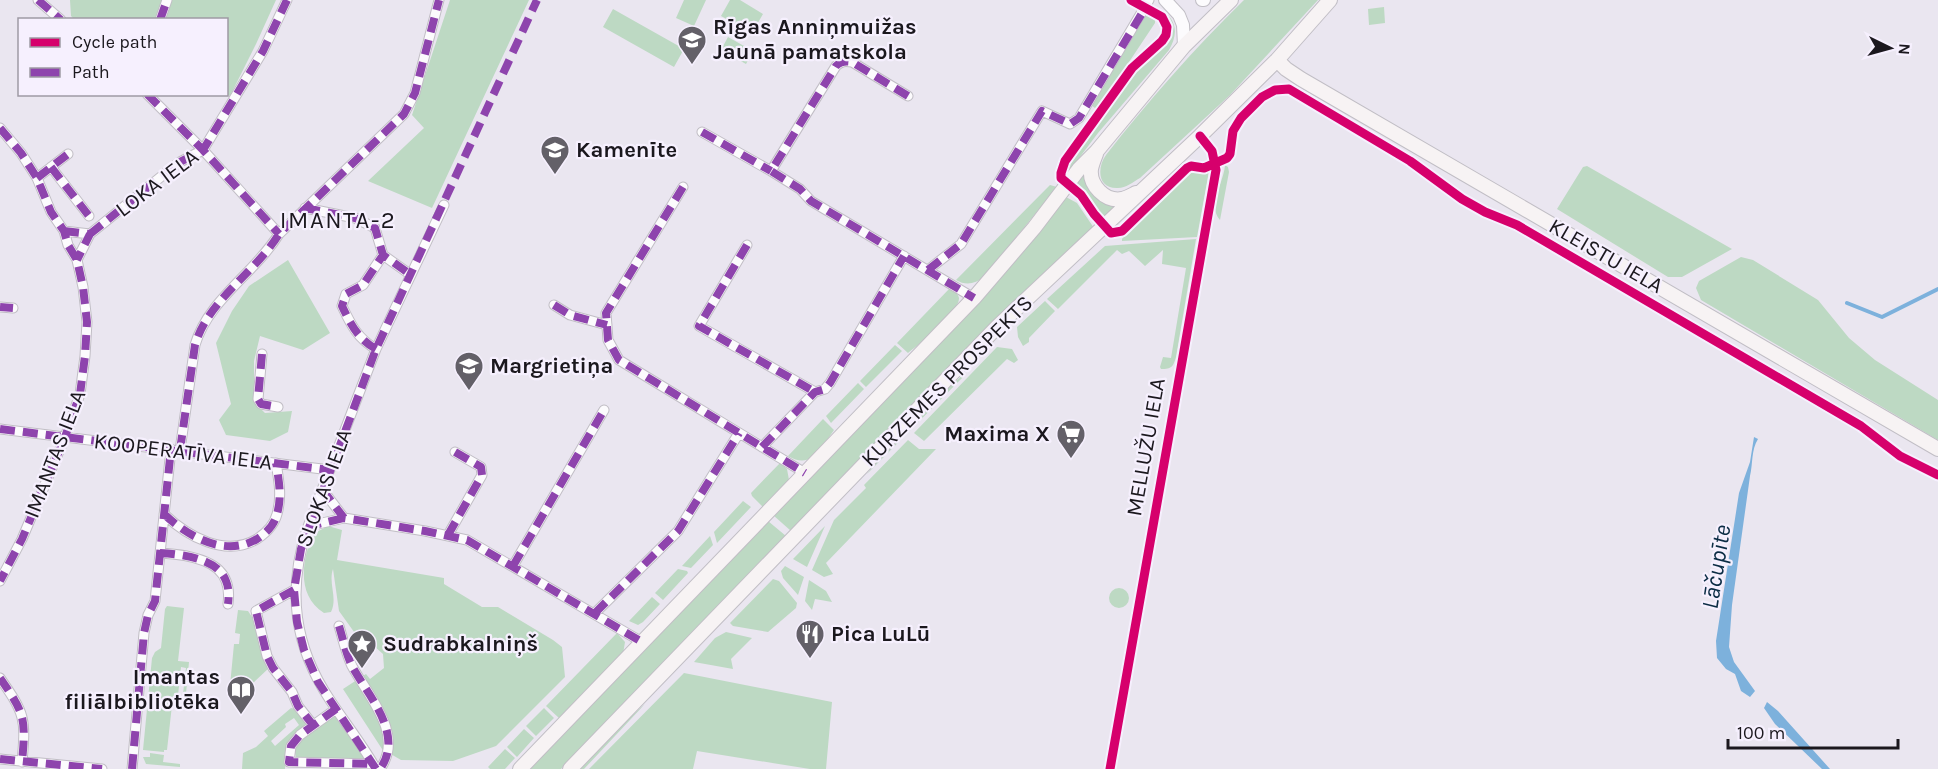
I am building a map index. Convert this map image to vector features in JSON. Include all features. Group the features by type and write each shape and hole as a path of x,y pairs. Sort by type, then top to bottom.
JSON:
{"main road":[{"name":"KURZEMES PROSPEKTS","path":"520,769 974,298 1034,228 1079,169 1096,152 1184,46 1231,0"},
{"name":"KURZEMES PROSPEKTS","path":"570,769 997,327 1200,136 1277,60 1330,0"},
{"name":"KLEISTU IELA","path":"1277,60 1301,79 1938,449"},
{"path":"1096,152 1091,169 1093,181 1098,190 1107,197 1122,199 1139,192"}],"street":[{"path":"38,0 59,18"},
{"path":"161,18 166,0"},
{"name":"LOKA IELA","path":"77,260 90,234 178,162 203,150 263,51 287,0"},
{"path":"132,769 144,633 148,615 155,601 164,514 199,331 212,311 268,252 279,234 404,114 415,93 439,0"},
{"path":"928,270 961,244 1042,111 1070,124 1079,118 1149,0"},
{"path":"1165,0 1179,15 1183,25 1184,46"},
{"path":"771,171 840,62 852,62 908,96"},
{"path":"149,96 203,150 279,234"},
{"name":"IMANTAS IELA","path":"0,128 21,153 37,178 51,212 64,231 68,245 77,260 87,322 86,356 80,394 65,437 22,538 0,581"},
{"path":"702,132 771,171 800,189 811,201 974,298"},
{"name":"MELLUŽU IELA","path":"1110,769 1216,170 1212,151 1200,136"},
{"path":"37,178 68,154"},
{"path":"51,167 89,216"},
{"path":"683,187 606,313 610,347 619,360 805,473"},
{"name":"SLOKAS IELA","path":"376,767 318,682 304,650 297,622 294,590 307,529 376,349 444,205"},
{"path":"305,208 355,218 375,228 382,255 411,274"},
{"path":"64,231 90,234"},
{"path":"747,245 699,326 815,392"},
{"path":"376,349 366,344 353,330 342,306 345,294 363,285 382,255"},
{"path":"762,447 815,392 825,389 830,383 904,256"},
{"path":"554,305 570,315 607,325"},
{"path":"0,307 13,308"},
{"path":"262,354 258,399 261,404 278,407"},
{"path":"513,566 604,410"},
{"name":"KOOPERATĪVA IELA","path":"0,429 330,470"},
{"path":"595,613 678,531 739,433"},
{"path":"447,535 482,475 481,467 455,452"},
{"path":"164,514 180,530 206,541 234,547 253,541 268,532 277,516 280,490 276,463"},
{"path":"322,489 344,518"},
{"path":"307,529 344,518 467,540 642,642"},
{"path":"160,553 175,554 207,562 226,579 229,591 228,604"},
{"path":"0,559 8,566"},
{"path":"294,590 256,611 267,656 273,668 292,692 298,706 313,725"},
{"path":"336,709 300,735 291,746 289,762 376,767 385,761 387,749 385,722 351,664 339,626"},
{"path":"0,678 23,715 25,731 22,762"},
{"path":"0,759 102,769"}],"green space":[{"path":"70,0 276,0 230,96 228,95 228,18 73,18"},
{"path":"450,0 529,0 432,208 368,181 424,128 412,115"},
{"path":"684,0 706,0 694,26 676,18"},
{"path":"730,0 740,0 763,14 752,33 721,16"},
{"path":"1244,0 1318,0 1230,95 1140,178 1121,188 1106,185 1100,171 1106,155 1172,76"},
{"path":"1384,7 1385,23 1369,25 1368,9"},
{"path":"613,9 684,49 674,67 603,27"},
{"path":"1145,14 1155,20 1155,23 1099,107 1095,108 1091,105"},
{"path":"1168,15 1175,32 1169,50 1098,133 1064,178 1064,173 1141,64 1167,40 1170,31"},
{"path":"728,37 753,51 746,64 721,50"},
{"path":"1225,165 1229,172 1220,220 1215,208"},
{"path":"1587,166 1732,249 1682,277 1668,277 1557,209 1583,167"},
{"path":"1194,170 1204,173 1209,171 1197,237 1122,241 1125,235 1188,172"},
{"path":"1082,174 1095,196 1116,206 1103,220 1075,185"},
{"path":"1050,185 1057,187 984,277 970,283 956,280"},
{"path":"1066,197 1077,203 1094,228 995,320 791,531 773,515"},
{"path":"1196,239 1176,357 1170,368 1161,369 1160,367 1163,357 1171,358 1186,268 1162,264 1163,250 1145,266 1129,251 1122,254 1117,250 1058,309 1047,299 1105,246"},
{"path":"1741,257 1753,260 1818,300 1849,338 1875,360 1938,400 1938,440 1701,300 1696,288 1699,281"},
{"path":"288,260 330,333 303,350 260,336 254,361 254,402 265,413 292,411 288,432 270,441 226,435 219,420 231,404 216,343 232,311 249,286"},
{"path":"950,288 957,293 958,304 938,327 908,353 897,343"},
{"path":"1045,301 1055,311 1023,346 1018,337 1017,327"},
{"path":"895,345 902,351 866,387 860,381"},
{"path":"997,347 1012,349 1018,360 1014,363 1007,359 924,441 914,433"},
{"path":"965,375 867,474 912,421"},
{"path":"858,383 864,389 831,423 826,416"},
{"path":"823,419 834,430 820,450 810,459 796,460 788,456"},
{"path":"908,440 919,449 936,449 826,563 833,574 824,577 812,570 834,520"},
{"path":"780,463 787,469 789,480 764,508 751,493"},
{"path":"743,501 751,507 717,543 714,532"},
{"path":"768,521 786,536 561,769 528,769"},
{"path":"328,526 342,530 337,560 444,578 444,584 482,607 498,607 553,640 562,647 565,677 496,746 453,761 401,760 382,749 343,689 366,674 370,679 384,668 383,654 374,646 367,650 339,611 333,569 334,601 331,612 324,613 315,606 305,587 304,566 309,544 313,534"},
{"path":"825,526 807,567 793,559"},
{"path":"710,536 713,545 691,568 682,566"},
{"path":"785,566 804,577 798,595 783,578 781,571"},
{"path":"678,569 688,573 663,600 655,593"},
{"path":"773,579 779,581 797,603 796,608 768,632 733,626 730,623"},
{"path":"809,580 826,591 832,602 815,599 812,610 805,601"},
{"path":"1119,588 1126,591 1129,598 1126,605 1119,608 1112,605 1109,598 1112,591"},
{"path":"652,597 660,604 643,622 638,625 629,621"},
{"path":"167,606 184,608 178,661 189,662 185,704 182,703 186,668 181,667 177,705 172,705 167,750 164,752 143,750 152,658 161,648"},
{"path":"238,610 248,611 252,617 269,668 238,697 229,696 234,644 239,644 240,634 235,633"},
{"path":"726,632 752,638 731,659 733,669 694,662 715,638"},
{"path":"617,633 625,642 623,654 559,718 546,706"},
{"path":"684,673 832,702 826,769 810,769 697,751 693,769 589,769"},
{"path":"645,704 584,769 578,769 613,732"},
{"path":"291,708 296,709 307,724 287,745 285,769 242,769 243,753 256,747 268,736 264,731","holes":["294,718 299,725 275,746 271,741 286,727 285,724"]},
{"path":"544,708 554,718 536,736 526,726"},
{"path":"335,716 365,759 361,761 296,757 294,748 305,735"},
{"path":"524,729 534,738 517,757 507,747"},
{"path":"505,749 515,758 505,769 490,769 488,767"},
{"path":"150,753 164,755 163,762 180,764 180,767 146,764 143,757 150,757"}],"water":[{"name":"Lāčupīte","path":"1754,437 1758,439 1752,457 1732,605 1729,647 1734,662 1755,691 1750,697 1741,691 1735,674 1726,669 1717,658 1716,641 1739,493 1750,462"},
{"path":"1767,702 1778,711 1830,769 1822,769 1775,724 1764,708"}],"waterway":[{"path":"1847,303 1882,317 1938,289"}],"marked path":[{"path":"38,0 59,18"},
{"path":"161,18 167,0"},
{"path":"90,234 178,163 203,150 263,51 287,0"},
{"path":"180,450 195,345 201,329 221,300 258,261 279,234 404,114 415,93 439,0"},
{"path":"376,769 318,682 304,650 297,622 294,590 301,549 376,349 537,0"},
{"path":"928,270 961,244 1042,111 1070,124 1079,118 1147,5"},
{"path":"908,96 852,62 840,63 771,171 800,189 811,201 974,298"},
{"path":"149,96 203,150 279,234"},
{"path":"0,128 21,153 37,178 51,212 64,231 68,245 77,260 87,322 80,394 65,437 22,539 0,581"},
{"path":"702,132 771,171"},
{"path":"37,178 68,154"},
{"path":"51,167 89,216"},
{"path":"683,187 606,313 608,340 619,360 805,473"},
{"path":"305,208 355,218 375,228 383,255 411,275"},
{"path":"64,231 90,234 77,260"},
{"path":"747,245 699,326 815,392"},
{"path":"376,349 364,341 356,331 342,306 346,294 363,285 383,255"},
{"path":"762,447 815,392 825,389 830,383 904,256"},
{"path":"554,305 570,315 607,325"},
{"path":"0,307 13,308"},
{"path":"262,354 258,399 261,404 278,407"},
{"path":"513,566 604,410"},
{"path":"0,429 330,470"},
{"path":"595,613 678,531 739,433"},
{"path":"132,769 144,633 148,615 155,601 171,449"},
{"path":"448,535 482,475 481,467 455,452"},
{"path":"164,514 184,530 207,542 232,546 257,539 274,522 279,508 280,495 276,463"},
{"path":"322,489 344,518 467,540 642,642"},
{"path":"307,529 344,518"},
{"path":"160,553 198,559 215,567 222,573 227,584 228,604"},
{"path":"294,590 256,611 267,656 273,668 292,692 298,706 313,725"},
{"path":"339,626 352,666 386,729 387,756 380,769"},
{"path":"0,678 15,700 22,717 24,735 22,762"},
{"path":"336,709 300,735 291,746 289,762 373,764"},
{"path":"0,759 102,769"}],"cycle path":[{"path":"1131,0 1162,17 1167,27 1166,35 1132,68 1065,161 1061,173 1061,178 1081,195 1111,233 1122,231 1187,168 1191,166 1204,168 1227,158 1230,154 1233,131 1241,118 1262,97 1275,90 1289,89 1410,161 1462,199 1485,212 1517,225 1861,426 1900,456 1938,475"},
{"path":"1110,769 1216,170 1212,151 1200,136"}],"place":[{"name":"Rīgas Anniņmuižas Jaunā pamatskola","path":"692,66"},
{"name":"Kamenīte","path":"555,176"},
{"name":"Margrietiņa","path":"469,392"},
{"name":"Maxima X","path":"1071,460"},
{"name":"Pica LuLū","path":"810,660"},
{"name":"Sudrabkalniņš","path":"362,670"},
{"name":"Imantas filiālbibliotēka","path":"241,716"}],"district":[{"name":"IMANTA-2","path":"338,220"}]}
